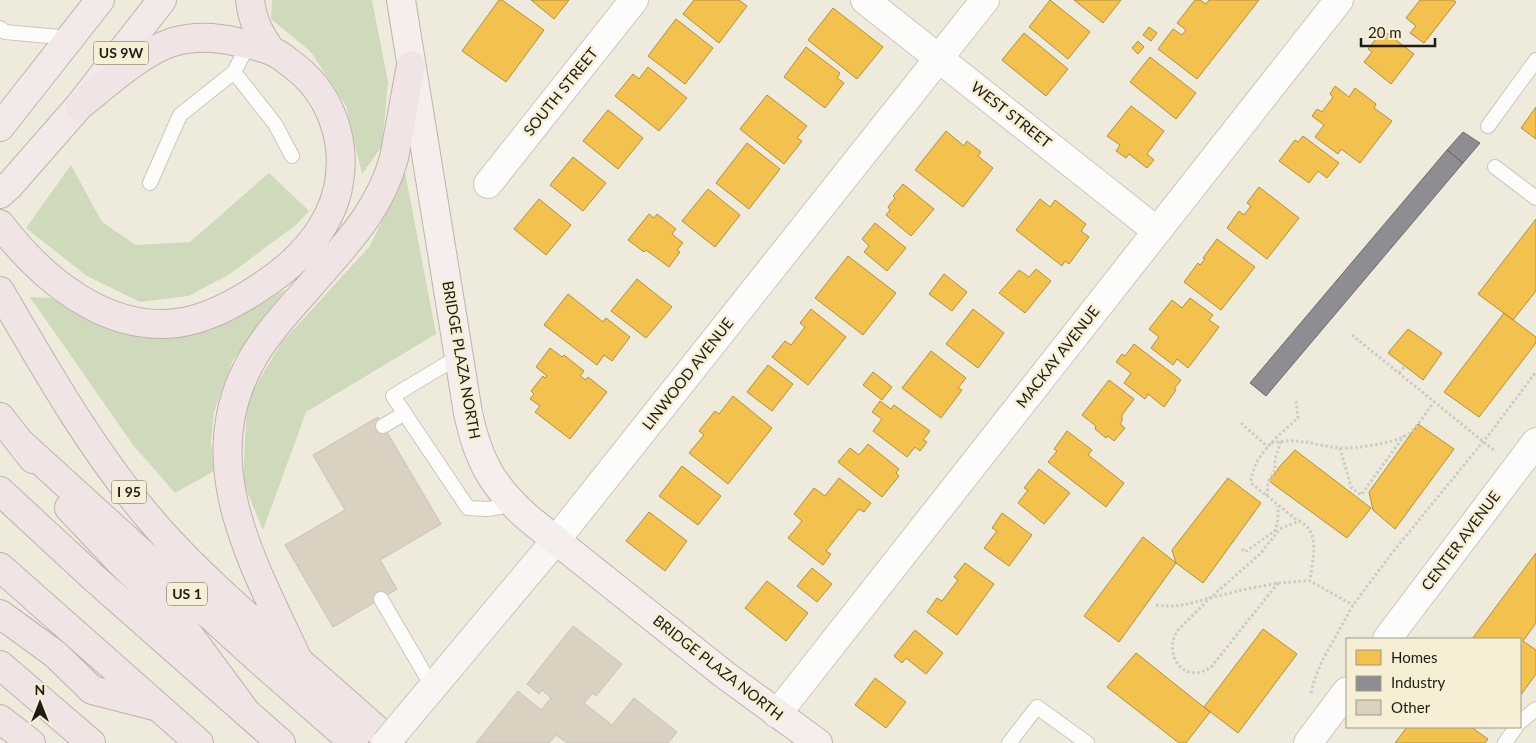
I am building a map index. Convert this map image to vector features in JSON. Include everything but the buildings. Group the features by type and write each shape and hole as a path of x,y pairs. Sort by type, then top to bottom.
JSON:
{"highway":[{"name":"US 9W","path":"0,127 100,0"},
{"name":"US 9W","path":"5,190 79,106 162,0"},
{"path":"250,0 257,28 259,47"},
{"path":"0,224 30,258 57,282 85,302 127,320 161,324 178,323 194,319 225,307 254,291 292,264 316,237 332,208 340,174 341,152 338,136 325,103 316,88 301,72 259,47 211,38 195,38 174,42 146,56 79,106"},
{"path":"298,660 240,527 228,474 226,449 229,421 242,378 262,343 354,235 378,200 385,186 394,158 411,65"},
{"name":"I 95","path":"0,291 88,435 140,506 170,541 199,570 392,743"},
{"name":"US 1","path":"0,417 60,497 119,561 173,613 246,712"},
{"name":"US 1","path":"22,444 259,660 354,743"},
{"path":"0,491 94,578 281,743"},
{"path":"0,567 199,743"},
{"path":"0,614 54,654 92,690 158,707"},
{"path":"1,665 91,743"},
{"path":"0,719 31,743"}],"main road":[{"name":"BRIDGE PLAZA NORTH","path":"401,0 458,357 468,413 480,456 501,491 513,505 591,566 697,654 777,714 803,739"},
{"name":"LINWOOD AVENUE","path":"386,743 556,540"}],"street":[{"name":"SOUTH STREET","path":"488,184 634,0"},
{"name":"WEST STREET","path":"865,0 1157,231"},
{"name":"LINWOOD AVENUE","path":"556,540 985,0"},
{"name":"MACKAY AVENUE","path":"777,714 1339,0"},
{"name":"CENTER AVENUE","path":"1388,638 1536,442"},
{"path":"1319,737 1346,693"}],"lane":[{"path":"0,28 5,32 70,38"},
{"path":"150,183 180,115 234,72 259,47"},
{"path":"1488,126 1536,60"},
{"path":"234,72 275,124 292,156"},
{"path":"1495,167 1536,198"},
{"path":"458,357 393,396 468,508 488,509 513,505"},
{"path":"383,426 406,413"},
{"path":"381,599 433,688"},
{"path":"1009,743 1038,707 1087,743"},
{"path":"1521,721 1536,708"},
{"path":"1505,743 1515,728"}],"path":[{"path":"1352,335 1516,468"},
{"path":"1399,373 1405,366"},
{"path":"1310,700 1314,681 1322,660 1353,605 1392,553 1483,442 1536,372"},
{"path":"1296,401 1298,418 1271,443 1254,466 1251,474 1251,483 1304,523 1310,530 1314,541 1310,581"},
{"path":"1271,443 1299,440 1340,448 1368,446 1407,435 1418,424 1434,402"},
{"path":"1241,423 1268,447"},
{"path":"1340,448 1351,487 1361,495 1404,436"},
{"path":"1267,496 1268,482 1275,470 1275,459 1281,441"},
{"path":"1278,505 1276,532 1260,554 1210,598 1174,635 1172,655 1181,668 1190,673 1206,671 1212,666 1278,583"},
{"path":"1242,549 1245,552 1280,529 1299,521"},
{"path":"1156,605 1171,607 1189,605 1210,598 1278,583 1310,581 1353,605"}],"green space":[{"path":"272,0 372,0 388,82 382,146 362,174 346,106 311,52 271,19"},
{"path":"71,165 102,222 136,245 190,242 269,173 309,211 297,224 230,274 188,296 140,302 87,276 26,228"},
{"path":"405,172 436,334 306,412 263,530 243,482 247,400 282,342 370,246"},
{"path":"286,289 233,360 214,412 211,441 214,471 175,493 133,445 30,297 50,298 140,337 222,323"}]}
